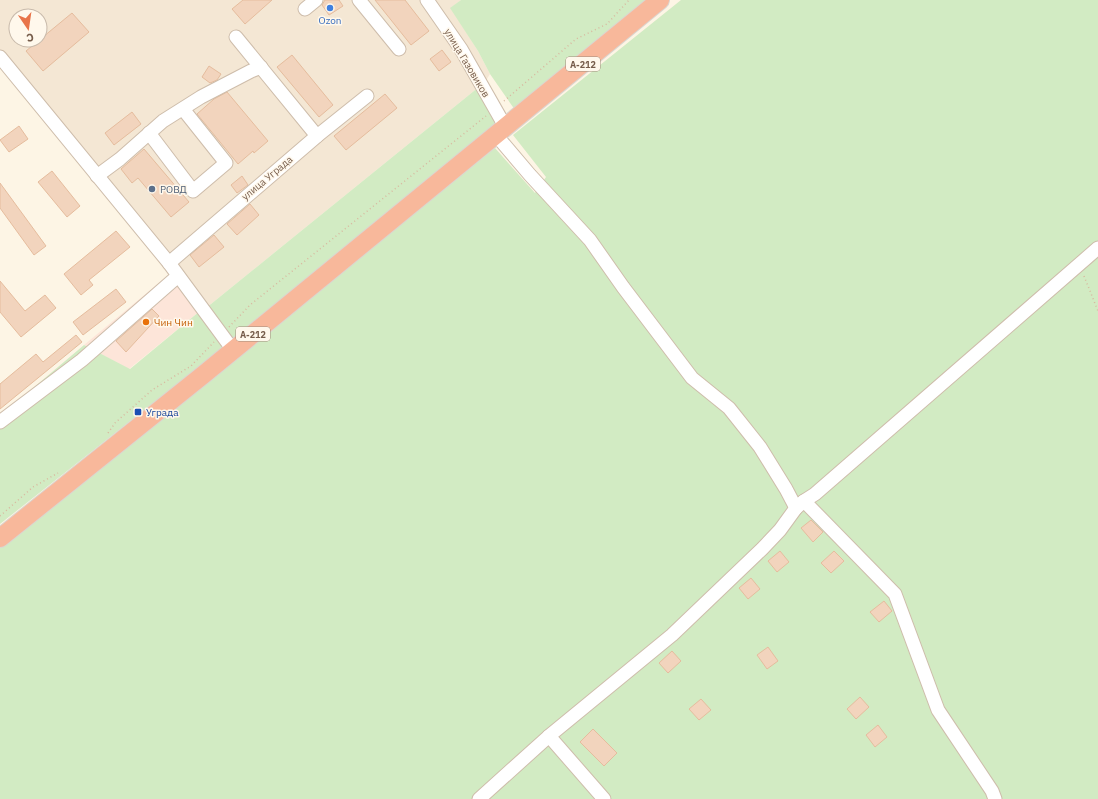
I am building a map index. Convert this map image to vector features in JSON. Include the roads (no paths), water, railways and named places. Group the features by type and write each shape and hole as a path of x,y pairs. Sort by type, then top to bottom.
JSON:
{"highway":[{"name":"А-212","path":"0,538 233,350 660,0"}],"street":[{"path":"305,9 316,0"},
{"path":"358,0 399,49"},
{"name":"улица Газовиков","path":"433,2 495,108 501,131 530,176 590,240 623,287 692,378 729,408 760,447 786,489 800,505 895,594 938,710 995,796"},
{"path":"236,37 317,136"},
{"path":"0,57 169,263 233,350"},
{"path":"97,176 120,159 163,121 251,71 261,67"},
{"name":"улица Уграда","path":"169,263 317,136 367,96"},
{"path":"149,133 193,191 226,163 183,109"},
{"path":"479,799 549,736 672,635 762,549 780,530 800,505 815,494 1098,248"},
{"path":"0,422 82,360 178,276"},
{"path":"549,736 604,799"}],"place":[{"name":"Ozon","path":"330,8"},
{"name":"РОВД","path":"152,189"},
{"name":"Чин Чин","path":"146,322"},
{"name":"Уграда","path":"138,412"}]}
